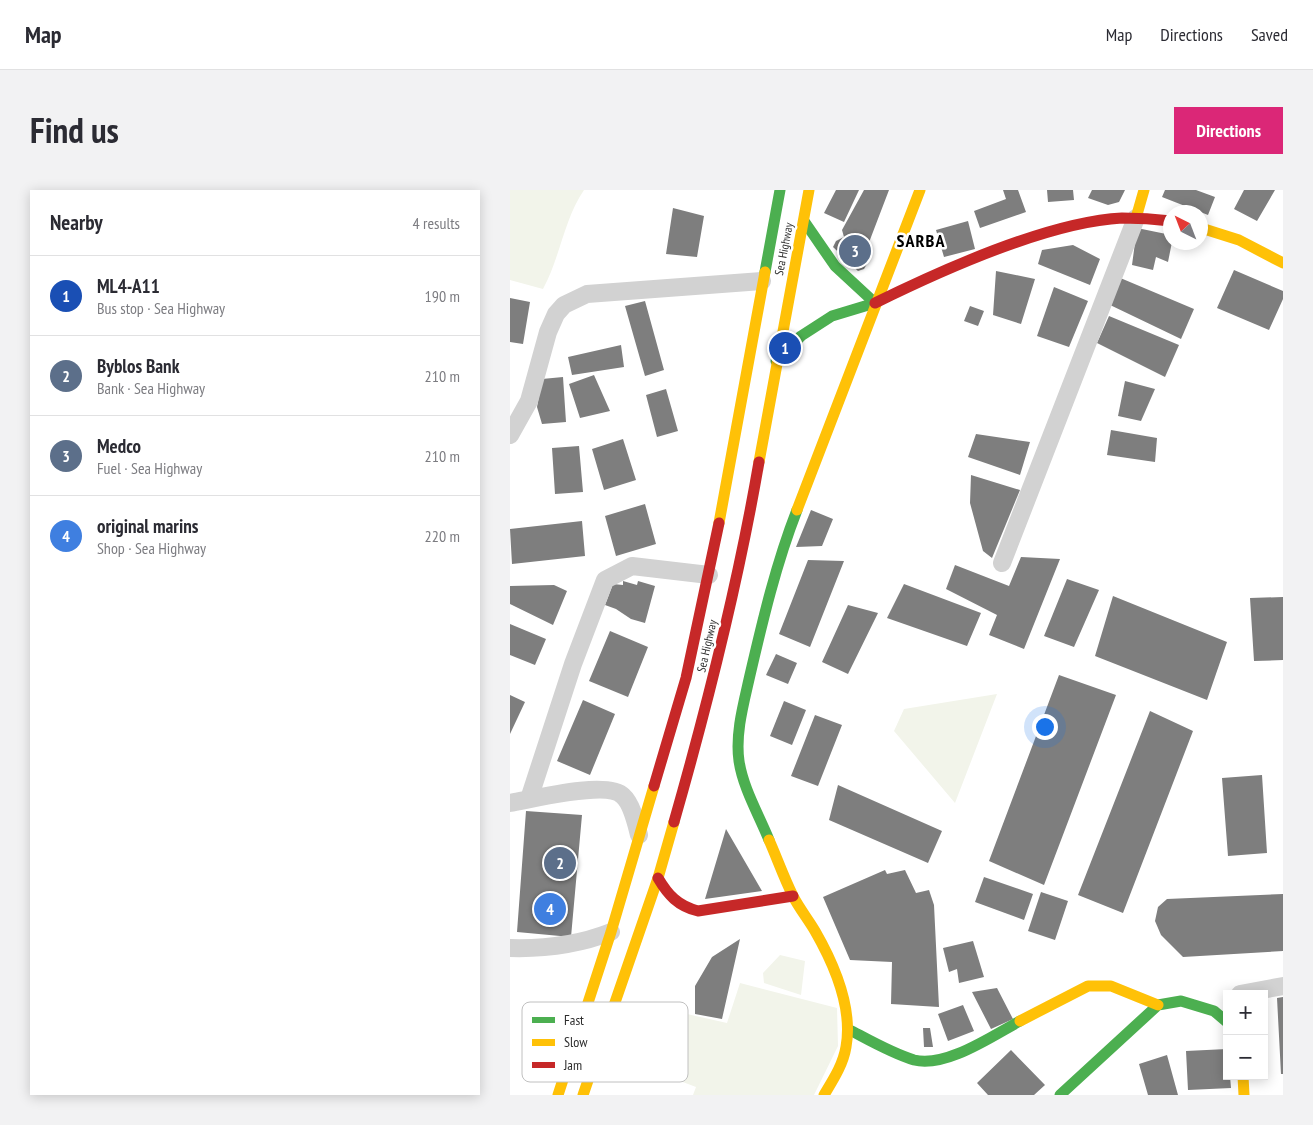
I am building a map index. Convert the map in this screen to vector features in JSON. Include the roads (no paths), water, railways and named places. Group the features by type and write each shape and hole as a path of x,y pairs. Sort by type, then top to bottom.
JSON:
{"main road":[{"name":"Sea Highway","path":"588,1002 640,838 686,678 709,575 780,190"},
{"name":"Sea Highway","path":"615,1002 658,878 715,674 747,531 776,361 809,190"},
{"path":"824,1095 840,1065 846,1048 848,1028 844,1001 835,971 816,933 793,896 742,775 739,761 741,717 762,621 782,549 874,303 920,190"},
{"path":"1136,218 1144,190"},
{"path":"776,361 801,336 832,316 874,303 924,278 1056,230 1090,222 1136,218 1163,220"},
{"path":"804,222 818,247 833,266 874,303"},
{"path":"1208,231 1238,240 1283,263"},
{"path":"658,878 675,903 698,911 793,896"},
{"path":"848,1028 887,1050 914,1060 927,1061 945,1059 967,1049 1088,986 1111,986 1158,1004 1181,1001 1223,1011"},
{"path":"1060,1095 1158,1004"},
{"path":"1243,1080 1244,1095"},
{"name":"Sea Highway","path":"558,1095 562,1082"},
{"name":"Sea Highway","path":"583,1095 587,1082"}],"street":[{"path":"1002,563 1136,218"},
{"path":"510,434 529,401 553,320 564,305 587,294 762,281"},
{"path":"529,799 573,664 605,580 632,566 709,575"},
{"path":"510,803 589,789 612,789 618,791 628,801 640,838"},
{"path":"510,948 567,946 611,932"},
{"path":"1262,990 1283,986"}],"place":[{"name":"Medco","path":"855,251"},
{"name":"ML4-A11","path":"785,348"},
{"name":"Byblos Bank","path":"560,863"},
{"name":"original marins","path":"550,909"}],"district":[{"name":"SARBA","path":"921,241"}]}
